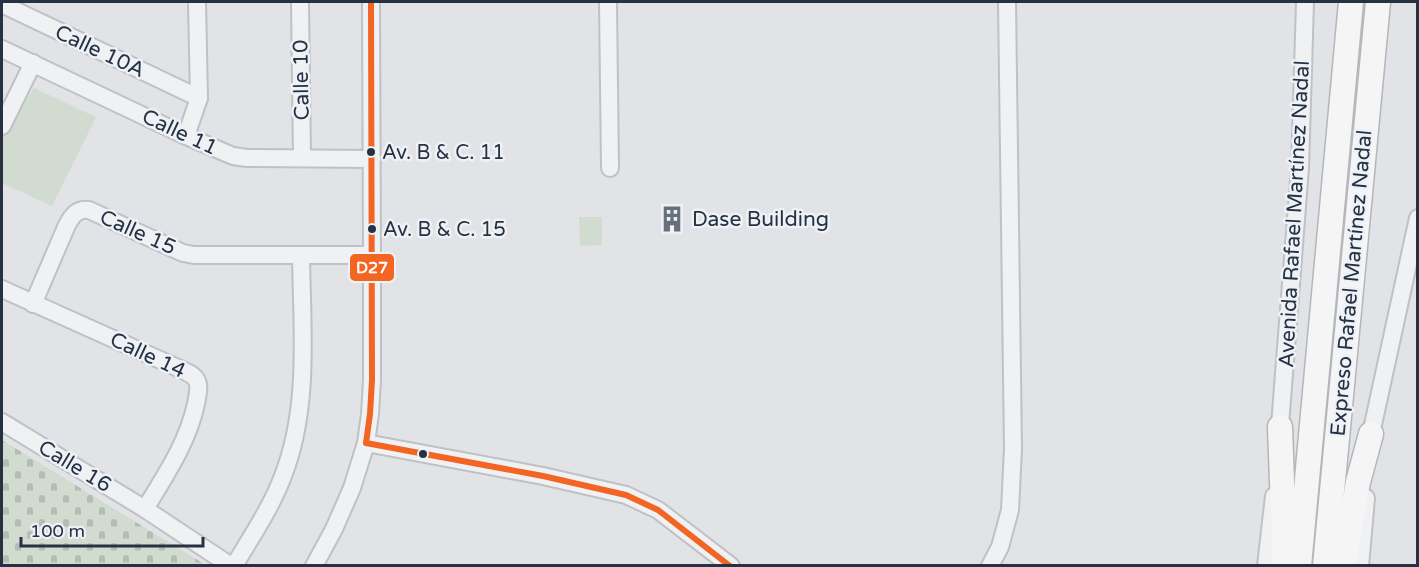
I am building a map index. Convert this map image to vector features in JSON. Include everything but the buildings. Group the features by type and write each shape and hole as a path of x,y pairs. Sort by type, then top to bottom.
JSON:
{"highway":[{"name":"Expreso Rafael Martínez Nadal","path":"1299,566 1351,2"},
{"name":"Expreso Rafael Martínez Nadal","path":"1325,566 1378,2"},
{"path":"1281,427 1284,566"},
{"path":"1344,566 1358,482 1371,434"}],"street":[{"path":"186,136 199,98 198,2"},
{"name":"Calle 10","path":"300,2 302,158"},
{"path":"314,566 348,498 366,443 370,414 372,380 371,2"},
{"path":"608,2 610,168"},
{"path":"990,566 1000,547 1010,510 1011,490 1007,2"},
{"name":"Avenida Rafael Martínez Nadal","path":"1266,566 1281,427 1300,168 1305,2"},
{"name":"Calle 10A","path":"2,4 199,98"},
{"name":"Calle 11","path":"2,49 233,156 372,159"},
{"path":"2,126 33,63"},
{"name":"Calle 15","path":"33,304 67,225 73,215 84,210 183,253 194,255 372,255"},
{"path":"1360,566 1371,434 1418,218"},
{"path":"233,566 269,506 283,476 294,438 302,381 302,256"},
{"name":"Calle 14","path":"2,289 195,377 198,382 197,399 185,441 145,509"},
{"name":"Calle 16","path":"5,424 145,509 233,566"},
{"path":"366,443 543,476 626,495 658,510 731,566"}],"green space":[{"path":"34,88 96,117 52,206 2,183 2,138"},
{"path":"579,217 602,217 602,245 580,246"},
{"path":"2,440 206,565 2,565"}],"transit line":[{"name":"D27","path":"366,443 372,380 371,2"},
{"name":"D27","path":"366,443 543,476 626,495 658,510 730,566"}],"place":[{"name":"Av. B & C. 11","path":"371,152"},
{"name":"Dase Building","path":"672,219"},
{"name":"Av. B & C. 15","path":"372,229"}]}
